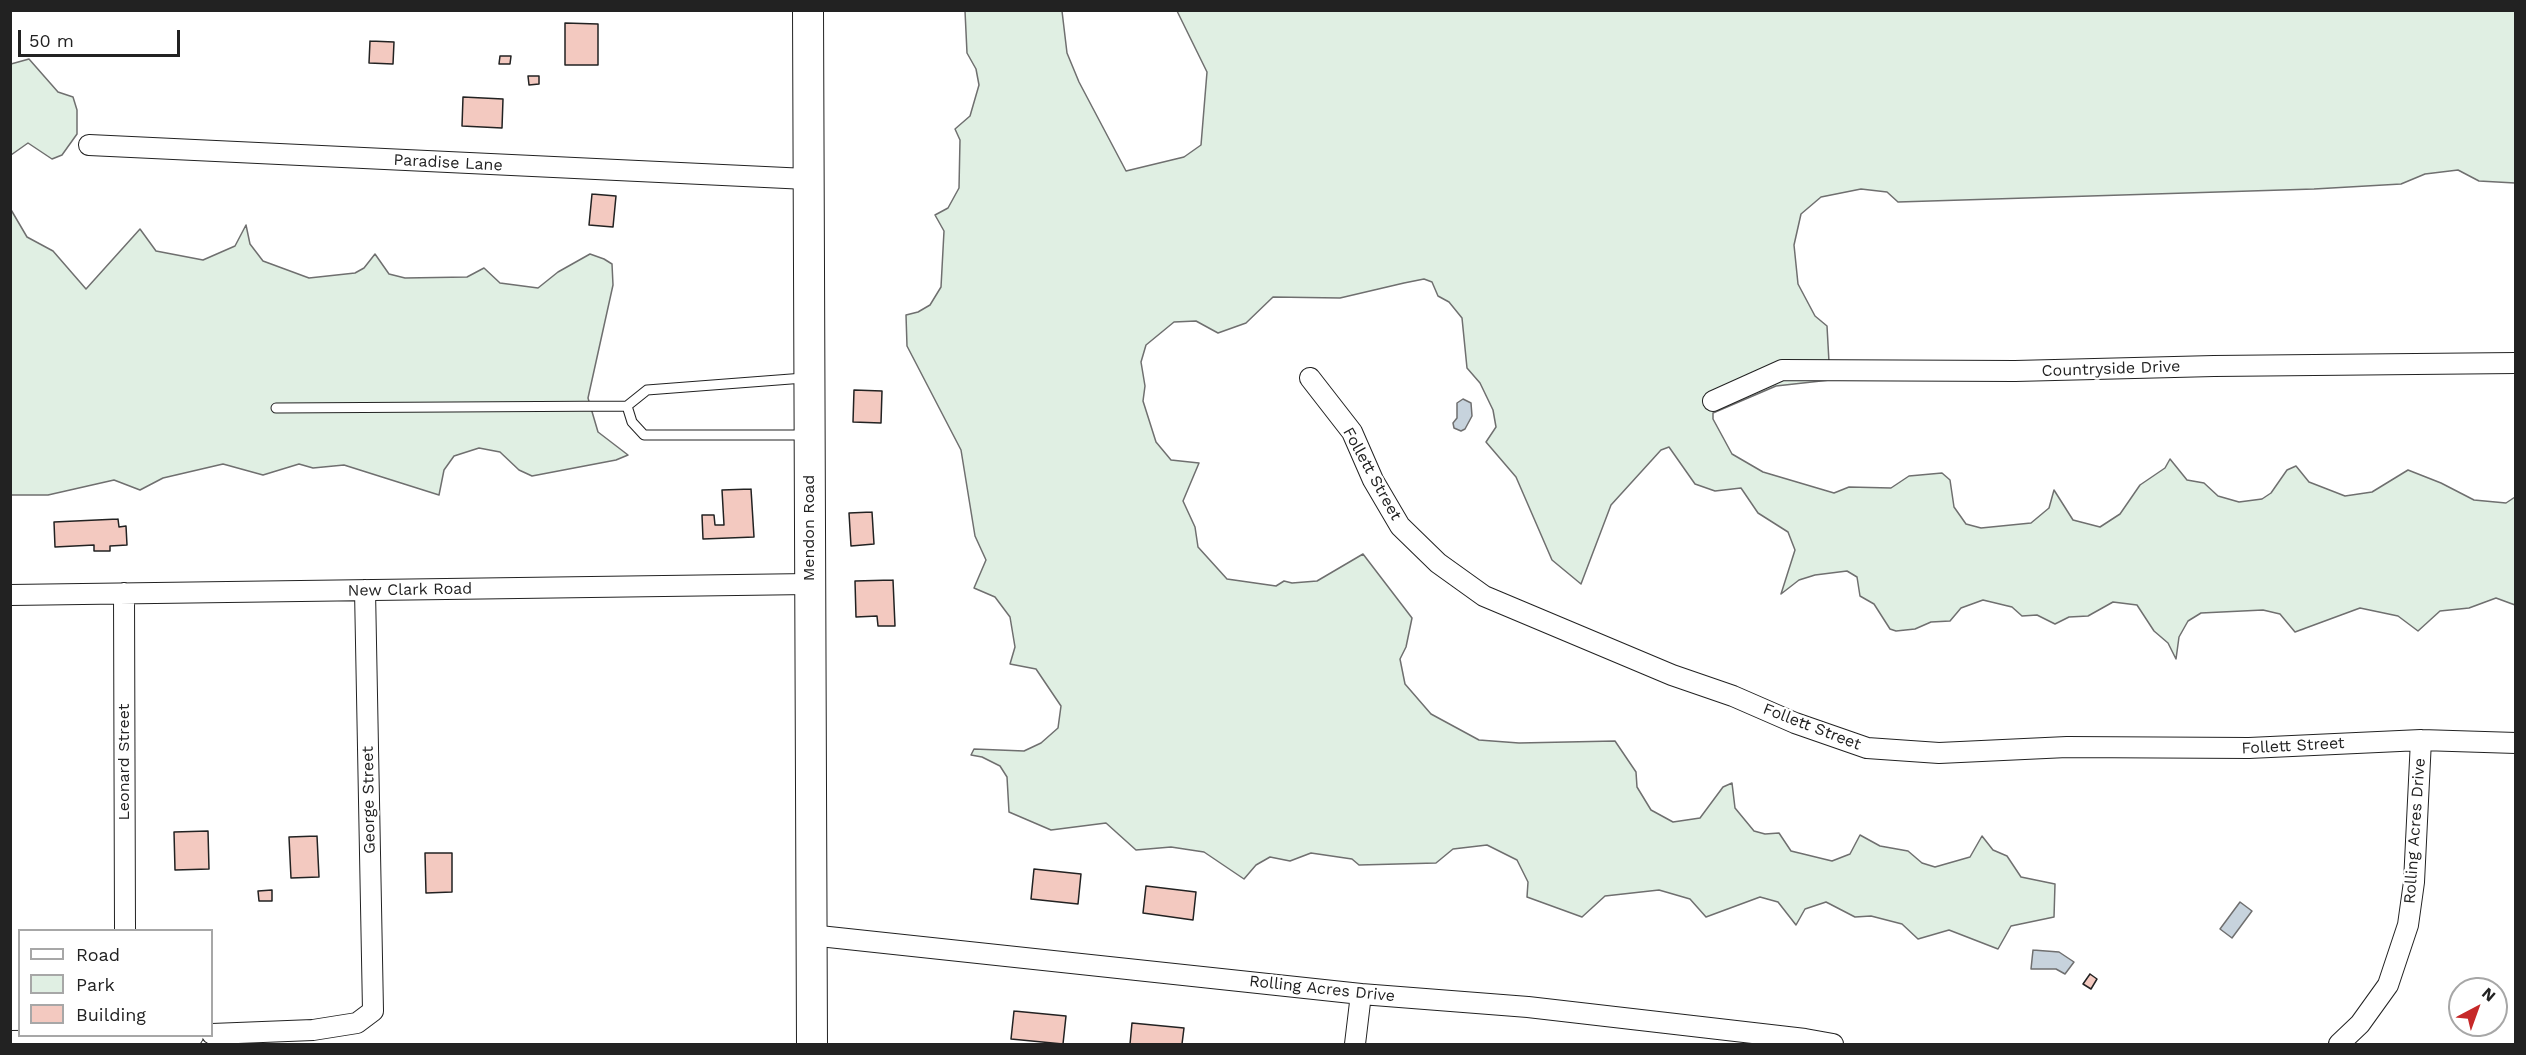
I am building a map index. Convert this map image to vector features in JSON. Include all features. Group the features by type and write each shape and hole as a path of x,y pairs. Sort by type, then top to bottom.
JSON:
{"main road":[{"name":"Mendon Road","path":"808,10 812,1044"}],"street":[{"name":"Paradise Lane","path":"89,145 807,179"},
{"name":"Countryside Drive","path":"1713,401 1782,370 2014,371 2214,366 2516,363"},
{"name":"Follett Street","path":"1310,378 1352,432 1373,480 1400,526 1438,563 1484,596 1672,675 1733,696 1795,723 1867,748 1939,753 2067,747 2249,748 2421,740 2516,743"},
{"name":"New Clark Road","path":"10,595 809,584"},
{"name":"George Street","path":"213,1034 313,1030 357,1023 373,1011 365,590"},
{"name":"Leonard Street","path":"124,593 125,929"},
{"name":"Rolling Acres Drive","path":"2339,1044 2360,1024 2388,985 2408,925 2414,882 2421,740"},
{"name":"Rolling Acres Drive","path":"810,935 1361,994 1528,1007 1833,1044"},
{"path":"1355,1044 1361,994"},
{"path":"10,1041 125,1040 166,1037"}],"lane":[{"path":"276,408 627,405 647,390 810,377"},
{"path":"627,405 632,422 644,435 809,435"}],"green space":[{"path":"965,11 1062,11 1067,53 1079,82 1126,171 1184,157 1201,145 1207,72 1177,11 2515,11 2515,183 2479,181 2458,170 2425,174 2401,184 2314,189 1898,202 1887,192 1861,189 1821,197 1801,214 1794,245 1798,284 1815,316 1827,326 1830,380 1776,386 1713,413 1713,419 1732,454 1763,472 1834,493 1849,487 1891,488 1909,476 1942,473 1950,480 1954,507 1966,524 1981,528 2031,523 2049,508 2054,490 2073,520 2100,527 2120,514 2140,485 2165,468 2170,459 2187,480 2204,483 2218,496 2239,502 2262,499 2271,493 2287,470 2296,466 2309,482 2345,496 2372,492 2408,470 2441,483 2474,500 2506,503 2515,497 2515,605 2496,598 2469,608 2440,611 2418,631 2398,616 2360,608 2295,632 2280,614 2263,610 2201,613 2188,621 2179,637 2176,659 2168,643 2154,631 2137,605 2113,602 2088,616 2069,617 2055,624 2037,615 2022,616 2012,607 1983,600 1961,608 1950,621 1931,622 1915,629 1896,631 1890,629 1874,604 1860,596 1857,577 1847,571 1815,575 1799,580 1781,594 1795,550 1788,532 1758,513 1741,488 1715,491 1695,484 1669,447 1661,450 1611,505 1581,584 1552,560 1516,477 1486,442 1496,427 1493,410 1480,383 1467,368 1462,318 1449,302 1438,296 1432,282 1424,279 1340,298 1273,297 1246,323 1218,333 1196,321 1174,322 1146,345 1141,362 1145,386 1143,401 1156,442 1171,460 1199,463 1183,501 1195,527 1198,547 1227,579 1276,586 1284,581 1292,583 1317,581 1363,554 1412,618 1406,647 1400,659 1405,684 1431,714 1479,740 1519,743 1615,741 1636,772 1637,787 1651,810 1673,822 1700,818 1723,787 1732,783 1735,808 1754,831 1765,834 1779,833 1791,851 1832,861 1850,854 1860,835 1880,846 1908,851 1922,863 1935,867 1970,857 1982,836 1993,850 2007,856 2021,877 2055,884 2054,917 2011,926 1998,949 1949,930 1918,939 1902,924 1871,916 1855,917 1826,902 1805,909 1796,925 1778,902 1760,897 1706,917 1690,899 1659,890 1605,896 1582,917 1527,897 1528,882 1517,860 1487,845 1453,849 1436,863 1359,865 1352,859 1311,853 1290,861 1270,857 1256,865 1244,879 1204,852 1171,847 1136,850 1106,823 1051,830 1009,812 1007,777 1000,766 982,757 971,755 974,749 1024,751 1041,743 1058,728 1061,706 1036,669 1010,664 1015,647 1010,617 995,597 974,588 986,560 975,536 961,450 907,346 906,315 918,312 930,305 941,287 944,231 935,215 948,208 959,188 960,140 955,129 970,116 979,85 976,69 967,53"},
{"path":"29,59 58,92 73,97 77,110 77,134 62,155 52,159 28,143 11,155 11,64"},
{"path":"10,208 27,237 53,251 86,289 140,229 156,251 203,260 235,246 246,225 250,244 263,261 309,278 355,273 364,268 375,254 389,274 405,278 467,277 484,268 500,283 538,288 558,272 590,254 604,259 612,264 613,285 588,398 598,432 628,455 616,460 532,476 519,470 500,452 479,448 454,456 444,470 439,495 344,465 313,468 299,464 263,475 223,464 163,478 140,490 114,480 48,495 11,495"}],"shaded area":[{"path":"1463,399 1471,403 1472,416 1465,429 1461,431 1454,428 1453,423 1457,418 1457,403"},
{"path":"2240,902 2252,911 2232,938 2220,929"},
{"path":"2033,950 2059,952 2074,962 2065,974 2056,969 2031,969"}],"building":[{"path":"565,23 598,24 598,65 565,65"},
{"path":"370,41 394,42 393,64 369,63"},
{"path":"500,56 511,56 510,64 499,64"},
{"path":"528,76 539,76 539,84 529,85"},
{"path":"463,97 503,99 502,128 462,126"},
{"path":"592,194 616,196 613,227 589,225"},
{"path":"854,390 882,391 881,423 853,422"},
{"path":"751,489 754,537 703,539 702,515 714,515 715,525 724,525 722,490"},
{"path":"872,512 874,544 851,546 849,513"},
{"path":"118,519 119,527 126,526 127,545 110,546 110,551 94,551 94,545 55,547 54,522"},
{"path":"893,580 895,626 878,626 877,616 856,617 855,581"},
{"path":"208,831 209,869 175,870 174,832"},
{"path":"317,836 319,877 291,878 289,837"},
{"path":"425,853 452,853 452,892 426,893"},
{"path":"1034,869 1081,874 1078,904 1031,899"},
{"path":"1146,886 1196,892 1193,920 1143,913"},
{"path":"272,890 272,901 259,901 258,891"},
{"path":"2090,974 2097,979 2091,989 2083,984"},
{"path":"1014,1011 1066,1016 1063,1044 1011,1039"},
{"path":"1132,1023 1184,1028 1182,1044 1130,1044"}]}
